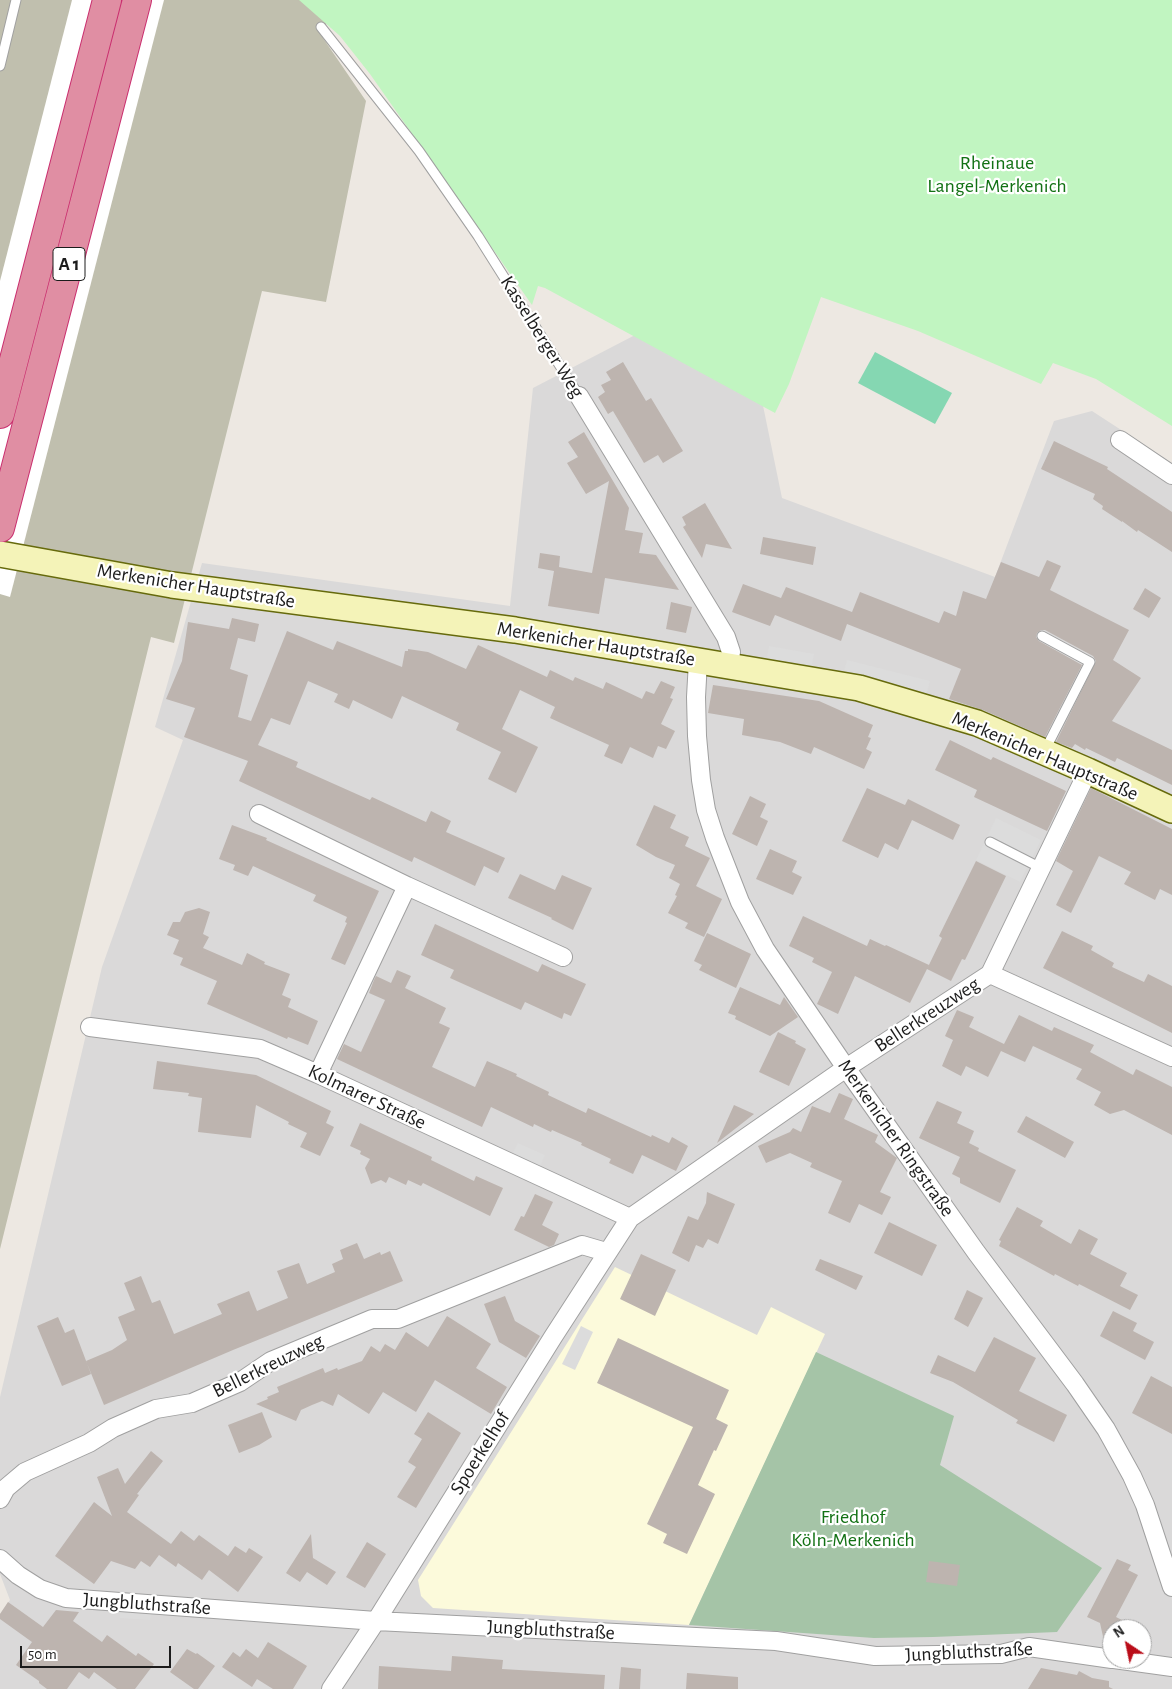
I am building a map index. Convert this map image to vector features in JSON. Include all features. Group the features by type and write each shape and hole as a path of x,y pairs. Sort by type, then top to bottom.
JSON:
{"highway":[{"name":"A 1","path":"0,414 107,0"},
{"name":"A 1","path":"0,528 137,0"}],"street":[{"name":"Kasselberger Weg","path":"579,396 726,638 731,652 728,666"},
{"path":"1120,440 1172,475"},
{"name":"Merkenicher Hauptstraße","path":"0,554 172,585 515,630 859,688 977,723 1172,810"},
{"name":"Merkenicher Ringstraße","path":"698,661 697,736 706,810 740,902 765,950 846,1068 976,1252 1075,1384 1106,1429 1132,1476 1145,1505 1172,1587"},
{"name":"Bellerkreuzweg","path":"630,1218 846,1068 990,974 1088,771"},
{"path":"260,814 407,886 562,957"},
{"path":"318,1074 407,886"},
{"path":"990,974 1172,1057"},
{"name":"Kolmarer Straße","path":"90,1027 260,1049 630,1218"},
{"name":"Spoerkelhof","path":"331,1689 606,1252 630,1218"},
{"name":"Bellerkreuzweg","path":"0,1499 6,1488 25,1472 89,1444 113,1428 156,1409 200,1400 240,1382 271,1361 372,1319 398,1319 582,1245 606,1252"},
{"name":"Jungbluthstraße","path":"0,1560 18,1575 40,1589 66,1598 376,1620 776,1641 875,1656 1001,1654 1029,1647 1102,1657"},
{"name":"Jungbluthstraße","path":"1152,1664 1172,1667"}],"lane":[{"path":"0,66 16,0"},
{"name":"Kasselberger Weg","path":"321,27 419,151 468,220 579,396"},
{"path":"1042,636 1090,662 1044,752"},
{"path":"990,842 1041,868"}],"shaded area":[{"path":"0,0 332,0 323,38 366,101 326,302 262,291 174,643 151,637 0,1249"},
{"path":"664,320 760,391 782,498 995,577 1054,421 1092,411 1172,463 1172,1689 0,1689 0,1614 10,1600 0,1574 0,1397 102,967 183,740 155,727 202,563 510,606 533,388"},
{"path":"769,646 814,654 811,669 766,662"},
{"path":"847,660 930,681 926,696 843,675"},
{"path":"996,818 1041,840 1020,882 976,860"},
{"path":"939,996 942,1000 863,1051 860,1046"},
{"path":"518,1143 545,1155 539,1169 511,1156"},
{"path":"615,1267 757,1335 771,1307 825,1334 689,1625 433,1608 421,1596 418,1580"},
{"path":"581,1326 593,1332 575,1370 562,1364"},
{"path":"120,1611 151,1614 150,1620 120,1618"}],"green space":[{"name":"Rheinaue Langel-Merkenich","path":"299,0 1172,0 1172,426 1096,379 1053,363 1041,384 918,331 821,297 789,384 775,413 545,288 538,286 532,305 370,74 340,36"},
{"path":"875,352 952,393 935,424 858,383"},
{"name":"Friedhof Köln-Merkenich","path":"816,1352 954,1416 940,1465 1102,1568 1057,1632 874,1638 689,1625"}],"pier":[{"path":"72,0 164,0 10,597 0,594 0,281"}],"building":[{"path":"623,362 646,401 651,398 683,451 663,463 658,455 644,463 613,411 608,414 598,397 605,392 601,385 611,380 606,372"},
{"path":"584,432 629,508 625,530 643,533 639,553 656,555 679,590 605,578 599,614 548,606 554,571 538,568 540,553 560,556 559,567 592,573 609,481 586,494 567,463 578,457 568,442"},
{"path":"1054,441 1108,467 1107,469 1172,512 1172,552 1102,509 1103,506 1093,499 1095,494 1041,469"},
{"path":"705,503 732,549 706,544 702,558 683,527 686,525 682,517"},
{"path":"763,537 816,547 813,565 760,554"},
{"path":"1047,560 1061,566 1050,590 1129,630 1113,660 1141,678 1112,721 1172,750 1172,785 1117,758 1115,762 1075,744 1072,748 1056,742 1096,661 1093,656 1045,630 1037,633 1036,637 1039,641 1082,665 1045,737 983,710 949,699 961,669 941,661 847,624 841,641 775,615 770,626 732,612 743,584 781,598 786,587 852,612 860,592 939,623 944,611 956,616 963,591 986,599 1001,562 1039,577"},
{"path":"1145,588 1161,598 1149,618 1133,609"},
{"path":"671,602 692,607 686,633 666,629"},
{"path":"232,618 259,624 255,642 238,638 230,669 248,675 238,717 251,721 287,631 333,650 337,641 402,667 405,651 408,651 408,649 428,652 466,669 478,645 547,677 550,670 573,681 575,677 603,689 606,682 642,699 646,691 654,694 661,681 675,687 670,698 673,699 661,724 675,731 666,749 658,746 653,758 630,747 622,764 604,756 609,745 550,718 555,707 520,690 502,729 538,747 516,793 488,779 501,752 456,730 459,723 402,696 392,719 353,700 349,709 334,702 338,694 308,681 290,725 271,718 258,745 298,762 296,767 370,800 372,797 426,822 431,811 451,821 446,832 505,858 498,873 484,866 475,886 414,857 412,862 239,781 248,761 184,737 195,708 166,699 182,661 188,622 229,629"},
{"path":"713,685 819,701 873,725 868,737 871,738 866,749 872,752 864,769 814,747 811,754 780,742 742,735 744,719 708,713"},
{"path":"950,740 991,760 993,757 1066,791 1047,831 974,797 977,790 935,770"},
{"path":"867,788 905,805 908,799 960,825 953,840 912,820 898,850 885,843 878,858 842,841"},
{"path":"1091,788 1172,829 1172,895 1160,889 1155,900 1124,884 1131,872 1099,856 1071,913 1056,905 1073,871 1056,861"},
{"path":"750,796 766,804 760,817 768,821 757,846 732,834"},
{"path":"654,805 676,815 670,828 689,837 685,846 710,858 696,886 722,899 704,937 685,928 688,923 668,913 677,896 675,895 680,884 669,878 675,865 656,857 636,845"},
{"path":"232,825 267,838 266,840 379,891 345,965 331,959 347,923 345,922 347,917 313,901 316,895 253,866 248,876 233,870 235,865 219,859"},
{"path":"770,849 797,861 792,872 802,877 793,895 756,879"},
{"path":"976,861 1006,876 965,960 962,959 951,981 927,969 942,938 939,936"},
{"path":"520,874 555,890 562,875 592,888 573,930 508,898"},
{"path":"199,908 210,912 203,934 209,937 203,948 242,965 247,953 265,962 264,964 290,974 282,995 291,999 288,1007 318,1021 308,1045 288,1037 287,1039 207,1004 217,981 180,965 183,958 173,954 179,940 167,935 173,922 180,922 185,912"},
{"path":"803,916 867,946 870,939 929,965 910,1003 855,976 838,1014 817,1004 832,972 812,962 814,958 789,946"},
{"path":"435,924 538,972 542,964 586,984 571,1016 564,1013 562,1019 525,1002 521,1010 450,978 454,970 421,955"},
{"path":"1062,931 1093,946 1091,950 1114,963 1112,967 1144,982 1148,974 1172,986 1172,1033 1043,968"},
{"path":"707,933 751,954 736,988 699,970 702,965 694,961"},
{"path":"397,970 411,976 405,988 446,1008 439,1023 450,1028 432,1067 475,1087 487,1061 517,1074 516,1076 549,1092 548,1095 586,1113 588,1108 651,1137 652,1135 669,1143 672,1137 688,1146 676,1171 642,1155 633,1174 609,1163 611,1159 581,1145 582,1143 534,1124 533,1127 491,1107 482,1127 337,1059 344,1044 361,1052 385,1000 369,993 374,980 376,976 391,983"},
{"path":"740,987 780,1005 784,997 798,1017 770,1036 735,1019 736,1016 728,1013"},
{"path":"957,1010 974,1017 969,1027 1004,1044 1019,1015 1052,1031 1054,1027 1094,1045 1090,1052 1133,1075 1136,1069 1172,1087 1172,1135 1124,1110 1110,1114 1094,1105 1101,1092 1076,1079 1082,1069 1033,1046 1025,1062 1001,1051 988,1077 966,1066 961,1076 942,1066 953,1040 945,1036"},
{"path":"778,1032 796,1041 795,1043 806,1049 789,1086 759,1072"},
{"path":"157,1061 256,1075 331,1111 326,1123 334,1127 320,1156 300,1147 307,1133 256,1105 251,1138 198,1132 202,1098 188,1096 189,1093 153,1089"},
{"path":"839,1093 853,1099 844,1119 878,1135 875,1142 897,1158 880,1192 891,1197 882,1215 859,1204 850,1223 828,1213 842,1181 810,1167 812,1163 790,1153 766,1163 758,1146 790,1132 793,1128 801,1132 812,1106 830,1113"},
{"path":"937,1101 962,1112 957,1123 974,1131 969,1143 979,1148 978,1151 1016,1170 1000,1203 960,1183 960,1178 952,1174 960,1157 919,1138"},
{"path":"734,1105 754,1114 717,1143"},
{"path":"1026,1116 1074,1142 1065,1158 1017,1132"},
{"path":"360,1123 432,1157 431,1160 474,1181 476,1176 503,1188 490,1216 423,1183 421,1186 408,1180 406,1185 389,1177 386,1183 381,1180 371,1184 365,1168 370,1159 360,1154 361,1151 350,1146"},
{"path":"707,1192 735,1204 718,1244 708,1239 703,1248 696,1245 689,1262 672,1253 688,1216 698,1220 706,1203"},
{"path":"535,1194 553,1202 542,1225 559,1234 554,1245 549,1247 514,1230 521,1216 524,1217"},
{"path":"1017,1207 1043,1221 1040,1226 1071,1244 1079,1229 1098,1239 1090,1254 1127,1273 1120,1286 1138,1295 1130,1310 1079,1284 1078,1286 1055,1274 1054,1276 999,1246 1001,1241 999,1240"},
{"path":"889,1222 937,1245 922,1276 874,1253"},
{"path":"357,1243 364,1259 380,1252 381,1255 390,1251 403,1281 104,1405 86,1361 112,1350 127,1340 118,1317 135,1310 124,1283 141,1276 152,1303 160,1300 174,1334 222,1314 217,1304 249,1291 257,1311 288,1298 277,1271 299,1263 307,1284 335,1272 332,1264 343,1259 340,1250"},
{"path":"641,1254 676,1270 655,1316 620,1299"},
{"path":"820,1259 863,1276 856,1290 815,1270"},
{"path":"967,1290 983,1298 968,1327 954,1319"},
{"path":"505,1296 515,1321 540,1336 526,1358 499,1342 484,1304"},
{"path":"1113,1311 1137,1323 1133,1331 1154,1342 1145,1360 1100,1336"},
{"path":"447,1316 491,1344 476,1368 507,1387 491,1414 435,1380 416,1412 383,1392 369,1414 338,1394 333,1406 322,1401 312,1405 301,1410 296,1421 256,1404 279,1392 277,1387 323,1368 325,1373 362,1361 371,1346 380,1352 385,1344 395,1350 406,1332 428,1347"},
{"path":"58,1317 65,1333 74,1329 91,1374 62,1386 37,1326"},
{"path":"994,1337 1036,1358 1019,1391 1067,1415 1054,1442 1016,1423 1018,1420 953,1382 930,1373 938,1355 975,1372"},
{"path":"618,1338 729,1390 716,1419 728,1425 698,1485 715,1494 687,1554 663,1543 667,1534 647,1524 693,1427 597,1383"},
{"path":"1151,1376 1172,1387 1172,1434 1132,1413"},
{"path":"262,1412 272,1437 259,1445 239,1453 228,1425"},
{"path":"428,1412 461,1433 416,1508 397,1497 416,1467 408,1462 422,1439 414,1434"},
{"path":"151,1451 163,1461 137,1494 139,1495 127,1512 171,1544 181,1531 194,1541 199,1535 228,1556 235,1546 246,1553 249,1548 263,1557 238,1592 209,1570 202,1580 178,1563 176,1567 159,1555 150,1567 141,1561 135,1569 111,1561 94,1584 55,1556 94,1502 112,1516 97,1477 118,1468 125,1484"},
{"path":"311,1534 313,1558 336,1572 327,1585 307,1572 300,1582 286,1573"},
{"path":"367,1542 386,1554 365,1588 346,1577"},
{"path":"1117,1559 1131,1565 1128,1570 1138,1575 1116,1617 1120,1619 1102,1619 1102,1632 1100,1623 1087,1617"},
{"path":"929,1561 960,1565 957,1586 926,1582"},
{"path":"8,1602 43,1627 56,1610 79,1612 73,1621 102,1642 107,1635 136,1656 138,1653 154,1664 135,1689 117,1689 94,1672 89,1679 79,1672 67,1689 47,1689 16,1665 32,1642 0,1619 0,1614"},
{"path":"268,1642 307,1666 293,1689 273,1689 257,1679 252,1687 222,1667 233,1652 240,1657 246,1649 258,1658"},
{"path":"187,1649 197,1653 215,1666 198,1689 194,1689 170,1672"},
{"path":"452,1656 503,1660 502,1669 605,1675 604,1689 378,1689 379,1666 451,1671"},
{"path":"621,1667 641,1669 640,1689 619,1689"},
{"path":"1041,1668 1077,1675 1079,1671 1092,1678 1109,1681 1109,1687 1113,1689 1028,1689"},
{"path":"687,1673 738,1677 738,1689 686,1689"}]}
